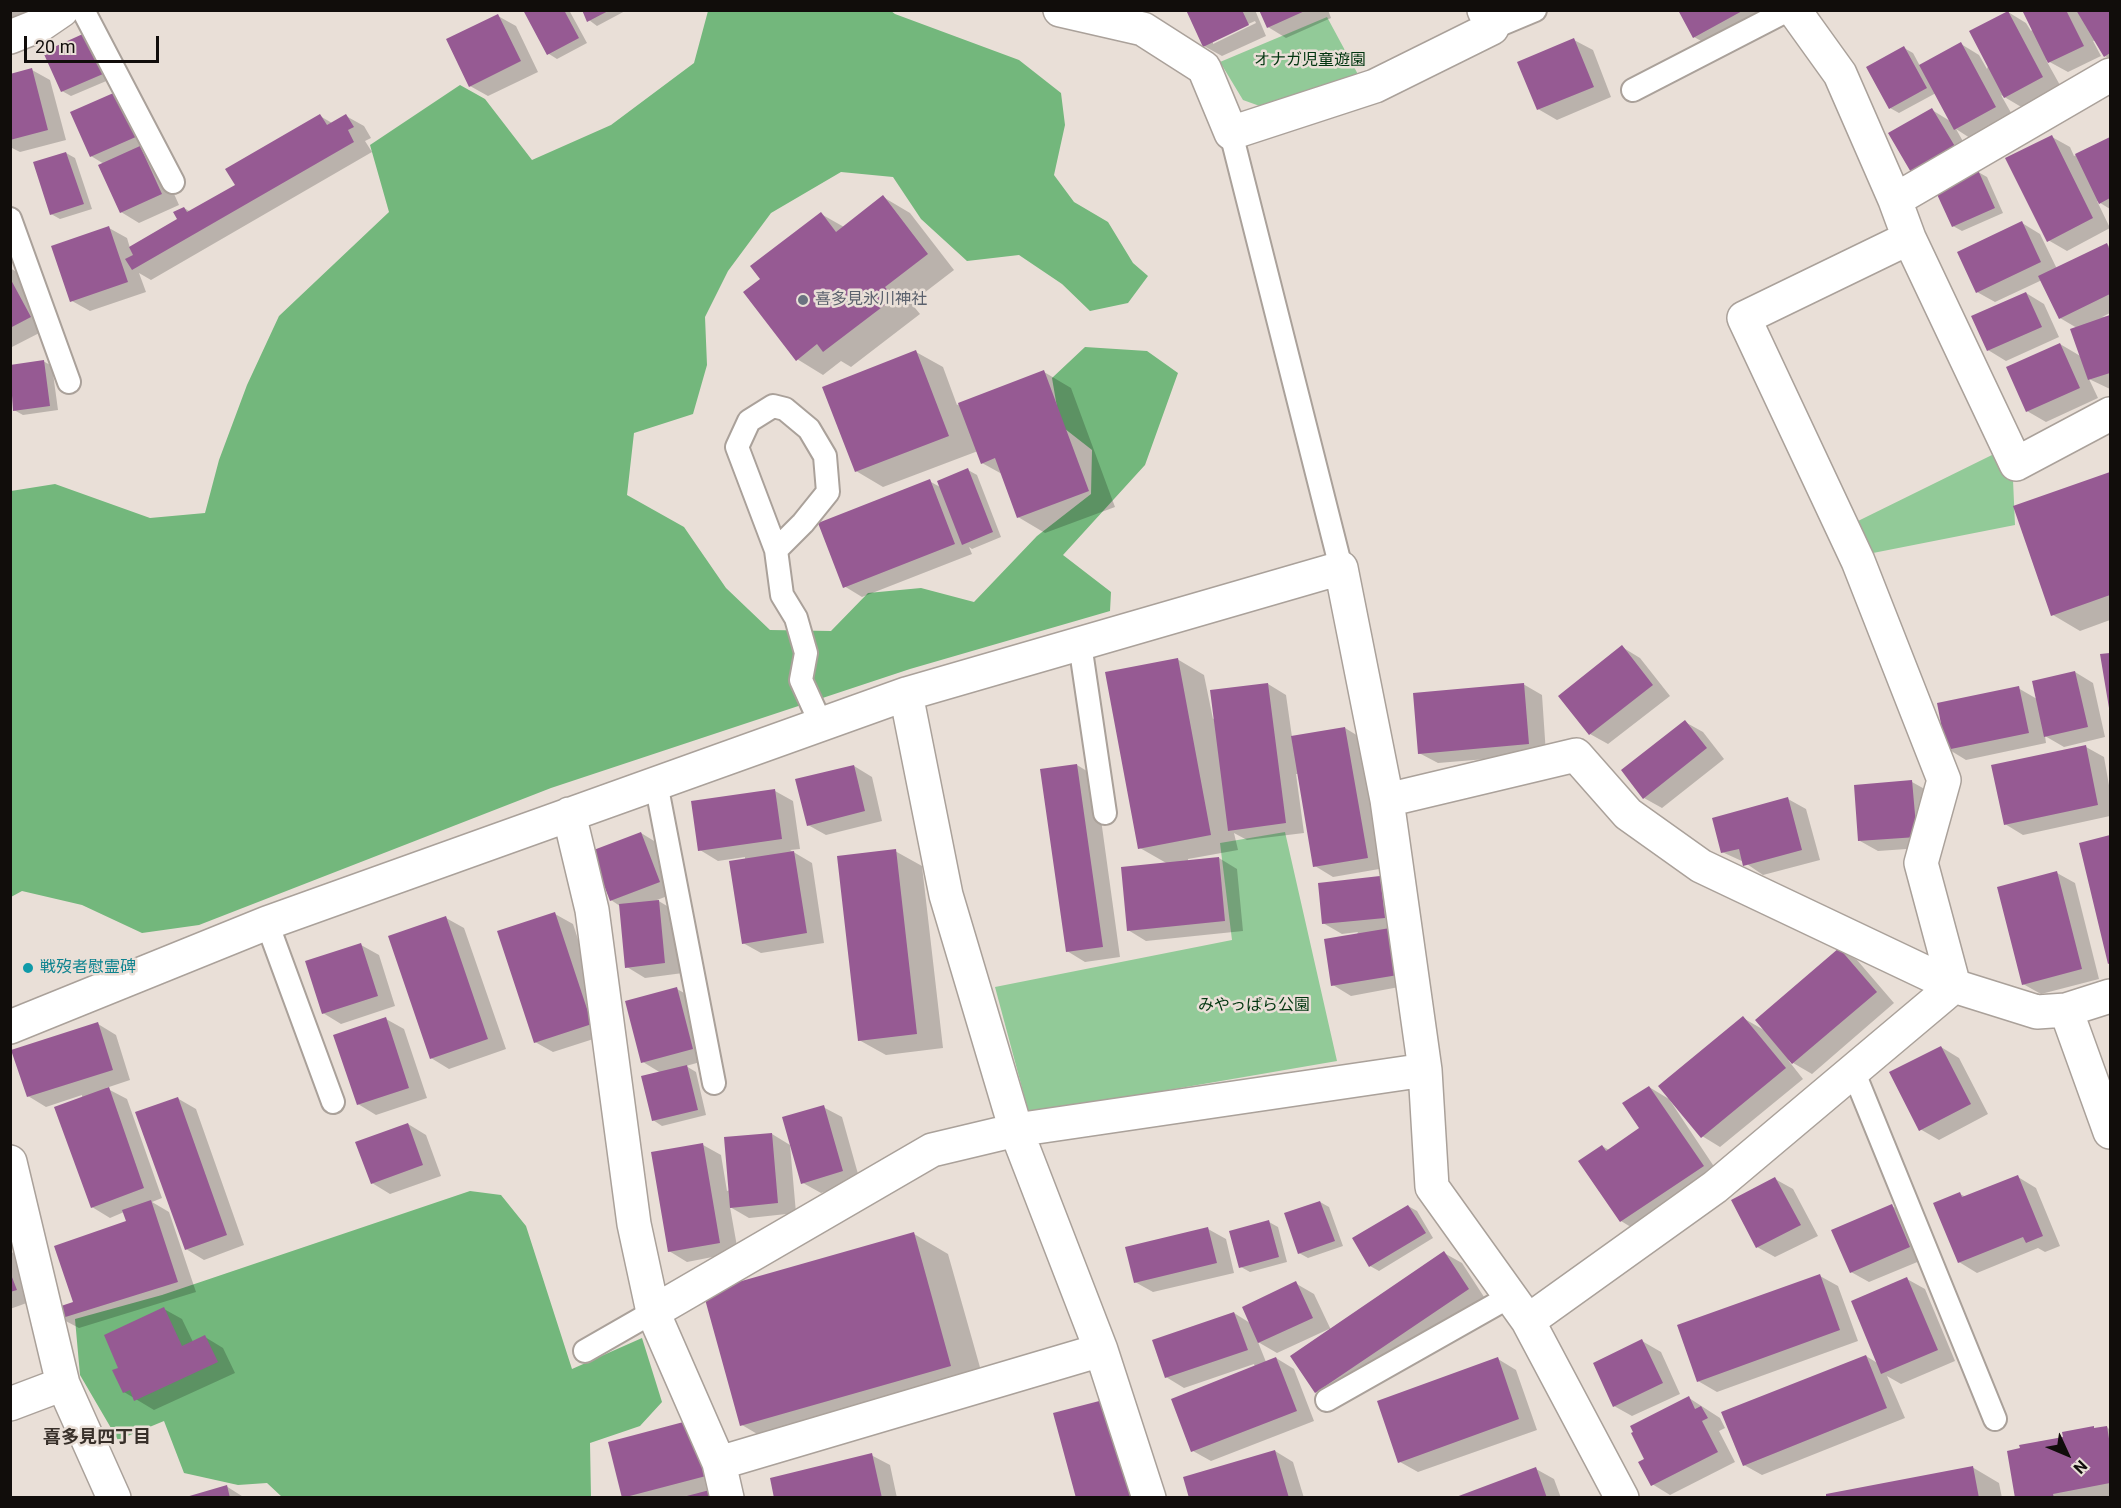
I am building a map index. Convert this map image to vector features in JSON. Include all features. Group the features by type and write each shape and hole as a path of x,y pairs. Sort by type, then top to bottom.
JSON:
{"street":[{"path":"10,37 40,25 62,10"},
{"path":"1060,10 1140,20 1204,68 1231,133 1375,86 1488,20"},
{"path":"1794,10 1840,74 1895,200 1909,238 2016,464 2110,414"},
{"path":"1895,200 2110,75"},
{"path":"1909,238 1744,318 1858,561 1944,780 1921,863 1954,986"},
{"path":"10,1027 267,924 906,694 1341,568 1387,800 1425,1070 1432,1187 1519,1309 1622,1497"},
{"path":"906,694 945,895 1016,1130 1101,1350 1149,1497"},
{"path":"1387,800 1576,755 1628,814 1701,866 1954,986 2037,1012 2066,1010 2110,996"},
{"path":"569,814 592,910 634,1224 653,1312 719,1462 727,1497"},
{"path":"1519,1309 1715,1187 1854,1073 1954,986"},
{"path":"2066,1010 2110,1132"},
{"path":"653,1312 932,1150 1016,1130 1425,1070"},
{"path":"10,1162 63,1384 114,1497"},
{"path":"719,1462 1101,1350"},
{"path":"10,1404 63,1384"}],"lane":[{"path":"83,10 173,182"},
{"path":"1488,20 1534,10"},
{"path":"1633,90 1788,10"},
{"path":"1231,133 1341,568"},
{"path":"10,219 69,382"},
{"path":"776,550 803,523 828,492 825,456 809,429 785,409 773,406 749,421 737,447 776,550 782,595 796,618 806,653 801,680 821,724"},
{"path":"1080,644 1105,813"},
{"path":"656,783 714,1083"},
{"path":"267,924 333,1102"},
{"path":"1854,1073 1995,1419"},
{"path":"1327,1400 1519,1309"},
{"path":"585,1351 653,1312"}],"green space":[{"path":"708,11 891,11 1019,60 1061,93 1065,125 1054,175 1074,202 1108,222 1133,263 1148,276 1128,303 1090,311 1062,284 1019,255 967,261 921,219 893,177 841,172 771,213 728,271 705,317 707,365 693,414 634,433 627,495 684,527 726,588 770,630 831,631 868,593 921,588 974,602 1037,536 1091,494 1092,450 1060,425 1052,378 1085,347 1147,351 1178,373 1145,465 1063,555 1111,592 1110,611 910,669 551,788 199,925 142,933 82,905 22,891 11,897 11,491 55,484 150,518 205,513 219,460 247,385 279,316 389,212 370,145 460,85 485,99 532,160 611,125 694,63"},
{"name":"オナガ児童遊園","path":"1327,17 1361,80 1268,109 1243,100 1220,62"},
{"path":"1994,454 2013,480 2015,525 1873,553 1858,521"},
{"name":"みやっぱら公園","path":"1285,832 1337,1061 1029,1114 995,987 1232,940 1220,843"},
{"path":"470,1191 501,1195 526,1226 572,1369 642,1338 662,1402 640,1426 590,1443 591,1497 282,1497 267,1483 238,1485 184,1473 164,1421 118,1440 80,1375 75,1319 162,1295"}],"building":[{"path":"523,10 564,10 579,38 547,55"},
{"path":"582,10 610,10 587,22"},
{"path":"1186,10 1242,10 1249,25 1203,47"},
{"path":"1259,10 1307,10 1267,28"},
{"path":"1678,10 1744,10 1693,38"},
{"path":"2022,10 2066,10 2084,46 2048,63"},
{"path":"2076,10 2110,10 2110,53 2104,57"},
{"path":"2008,11 2043,77 2004,98 1969,31"},
{"path":"498,14 521,61 469,87 446,39"},
{"path":"85,33 103,74 61,92 43,52"},
{"path":"1574,38 1594,87 1537,110 1517,62"},
{"path":"1961,42 1996,107 1954,130 1919,65"},
{"path":"1904,46 1927,88 1889,109 1866,67"},
{"path":"32,68 48,130 10,140 10,74"},
{"path":"118,91 138,136 90,157 70,112"},
{"path":"1932,108 1956,148 1912,174 1888,133"},
{"path":"320,114 327,125 346,114 354,127 348,130 354,142 132,270 125,259 133,255 129,247 177,219 173,212 184,207 187,212 235,185 225,169"},
{"path":"2052,135 2093,218 2047,242 2005,158"},
{"path":"2110,137 2110,198 2099,204 2075,154"},
{"path":"140,146 162,194 120,213 98,165"},
{"path":"66,152 84,204 50,215 33,162"},
{"path":"1978,170 1995,208 1952,227 1935,190"},
{"path":"883,195 928,254 885,287 894,298 823,352 817,344 796,361 743,292 760,279 750,266 821,212 836,232"},
{"path":"2022,221 2041,262 1976,293 1957,252"},
{"path":"109,226 128,282 70,302 51,246"},
{"path":"2107,243 2110,251 2110,294 2059,319 2038,276"},
{"path":"10,278 31,317 10,328"},
{"path":"2026,292 2042,327 1987,351 1971,316"},
{"path":"2110,315 2110,373 2088,380 2070,329"},
{"path":"2060,343 2080,388 2026,412 2006,367"},
{"path":"916,350 949,436 855,472 822,387"},
{"path":"44,360 50,406 13,411 10,365"},
{"path":"1044,370 1089,491 1017,518 995,458 981,464 958,403"},
{"path":"968,468 993,532 962,545 937,481"},
{"path":"2110,472 2110,595 2051,616 2013,506"},
{"path":"930,479 955,544 843,588 818,523"},
{"path":"1622,645 1653,685 1589,735 1558,696"},
{"path":"2110,653 2110,708 2109,708 2100,654"},
{"path":"1178,658 1211,835 1138,849 1105,672"},
{"path":"2075,671 2088,727 2044,737 2032,681"},
{"path":"1268,683 1286,823 1228,831 1210,690"},
{"path":"1524,683 1529,744 1418,754 1413,693"},
{"path":"2019,686 2029,733 1946,750 1937,703"},
{"path":"1685,720 1707,748 1643,799 1621,770"},
{"path":"1345,727 1368,858 1313,867 1291,736"},
{"path":"2086,745 2098,805 2004,825 1991,765"},
{"path":"1077,764 1103,947 1066,952 1040,769"},
{"path":"854,765 865,811 807,826 795,779"},
{"path":"1912,780 1917,837 1858,841 1854,785"},
{"path":"775,789 782,839 698,851 691,801"},
{"path":"1788,797 1802,850 1743,866 1739,849 1721,853 1712,818"},
{"path":"641,832 660,882 610,901 591,851"},
{"path":"2110,835 2110,963 2108,964 2079,843"},
{"path":"896,849 917,1034 858,1041 837,856"},
{"path":"794,851 807,933 742,944 729,861"},
{"path":"1219,857 1225,921 1127,931 1121,867"},
{"path":"2057,871 2082,969 2022,985 1997,887"},
{"path":"1380,876 1385,918 1322,924 1318,883"},
{"path":"659,900 665,963 625,968 619,904"},
{"path":"555,912 592,1024 534,1043 497,931"},
{"path":"446,916 488,1039 430,1059 388,936"},
{"path":"1390,928 1398,975 1331,986 1324,939"},
{"path":"361,943 378,996 322,1014 305,961"},
{"path":"1839,948 1877,992 1792,1064 1755,1020"},
{"path":"677,987 693,1049 641,1063 625,1001"},
{"path":"1743,1016 1786,1068 1701,1138 1658,1086"},
{"path":"386,1017 409,1088 357,1105 333,1035"},
{"path":"98,1022 113,1070 27,1097 11,1050"},
{"path":"1941,1046 1971,1104 1919,1131 1889,1072"},
{"path":"687,1065 698,1110 652,1121 641,1076"},
{"path":"1649,1086 1704,1166 1620,1222 1578,1161 1602,1145 1606,1151 1639,1128 1622,1103"},
{"path":"109,1087 144,1188 91,1208 54,1107"},
{"path":"178,1097 227,1235 185,1250 135,1112"},
{"path":"824,1105 843,1171 801,1184 782,1117"},
{"path":"408,1123 423,1165 371,1184 355,1142"},
{"path":"772,1133 778,1203 730,1208 724,1137"},
{"path":"703,1143 720,1243 668,1252 651,1152"},
{"path":"2018,1175 2043,1236 2026,1243 2023,1237 1958,1263 1933,1203 1960,1192 1962,1197"},
{"path":"1775,1177 1801,1225 1756,1248 1731,1200"},
{"path":"151,1200 178,1282 59,1319 55,1308 73,1302 54,1246 126,1221 122,1210"},
{"path":"1320,1201 1335,1241 1298,1254 1284,1213"},
{"path":"1892,1204 1910,1247 1850,1273 1831,1230"},
{"path":"1408,1205 1426,1233 1369,1267 1352,1238"},
{"path":"1269,1220 1279,1257 1239,1268 1229,1231"},
{"path":"1208,1227 1217,1263 1134,1283 1125,1247"},
{"path":"914,1232 951,1366 740,1426 703,1292"},
{"path":"1444,1251 1469,1289 1315,1393 1290,1356"},
{"path":"10,1272 17,1290 10,1292"},
{"path":"1820,1274 1840,1330 1697,1382 1677,1325"},
{"path":"1907,1277 1938,1350 1881,1374 1851,1301"},
{"path":"1296,1281 1313,1318 1258,1343 1242,1307"},
{"path":"164,1307 182,1346 205,1335 218,1362 134,1401 130,1390 123,1393 112,1370 118,1368 104,1335"},
{"path":"1234,1312 1248,1350 1165,1378 1152,1340"},
{"path":"1642,1339 1663,1383 1613,1407 1593,1363"},
{"path":"1866,1355 1887,1408 1743,1466 1721,1412"},
{"path":"1276,1357 1297,1411 1191,1452 1171,1399"},
{"path":"1498,1357 1519,1419 1398,1463 1377,1401"},
{"path":"1689,1396 1695,1409 1701,1406 1708,1418 1702,1421 1718,1452 1651,1486 1638,1462 1644,1459 1631,1433 1633,1432 1630,1426"},
{"path":"1107,1399 1133,1498 1076,1498 1053,1413"},
{"path":"691,1420 706,1476 622,1498 608,1442"},
{"path":"2094,1426 2094,1428 2107,1426 2110,1445 2110,1483 2053,1494 2054,1498 2015,1498 2007,1451 2020,1448 2019,1445 2063,1437 2062,1432"},
{"path":"1275,1450 1289,1498 1189,1498 1183,1477"},
{"path":"872,1453 882,1498 774,1498 770,1478"},
{"path":"1973,1466 1979,1498 1826,1498 1826,1494"},
{"path":"1536,1467 1547,1498 1456,1498 1456,1497"},
{"path":"227,1485 230,1498 186,1497"},
{"path":"721,1487 723,1498 683,1498 683,1497"}],"place":[{"name":"喜多見氷川神社","path":"803,300"},
{"name":"戦歿者慰霊碑","path":"28,968"}],"district":[{"name":"喜多見四丁目","path":"97,1438"}]}
